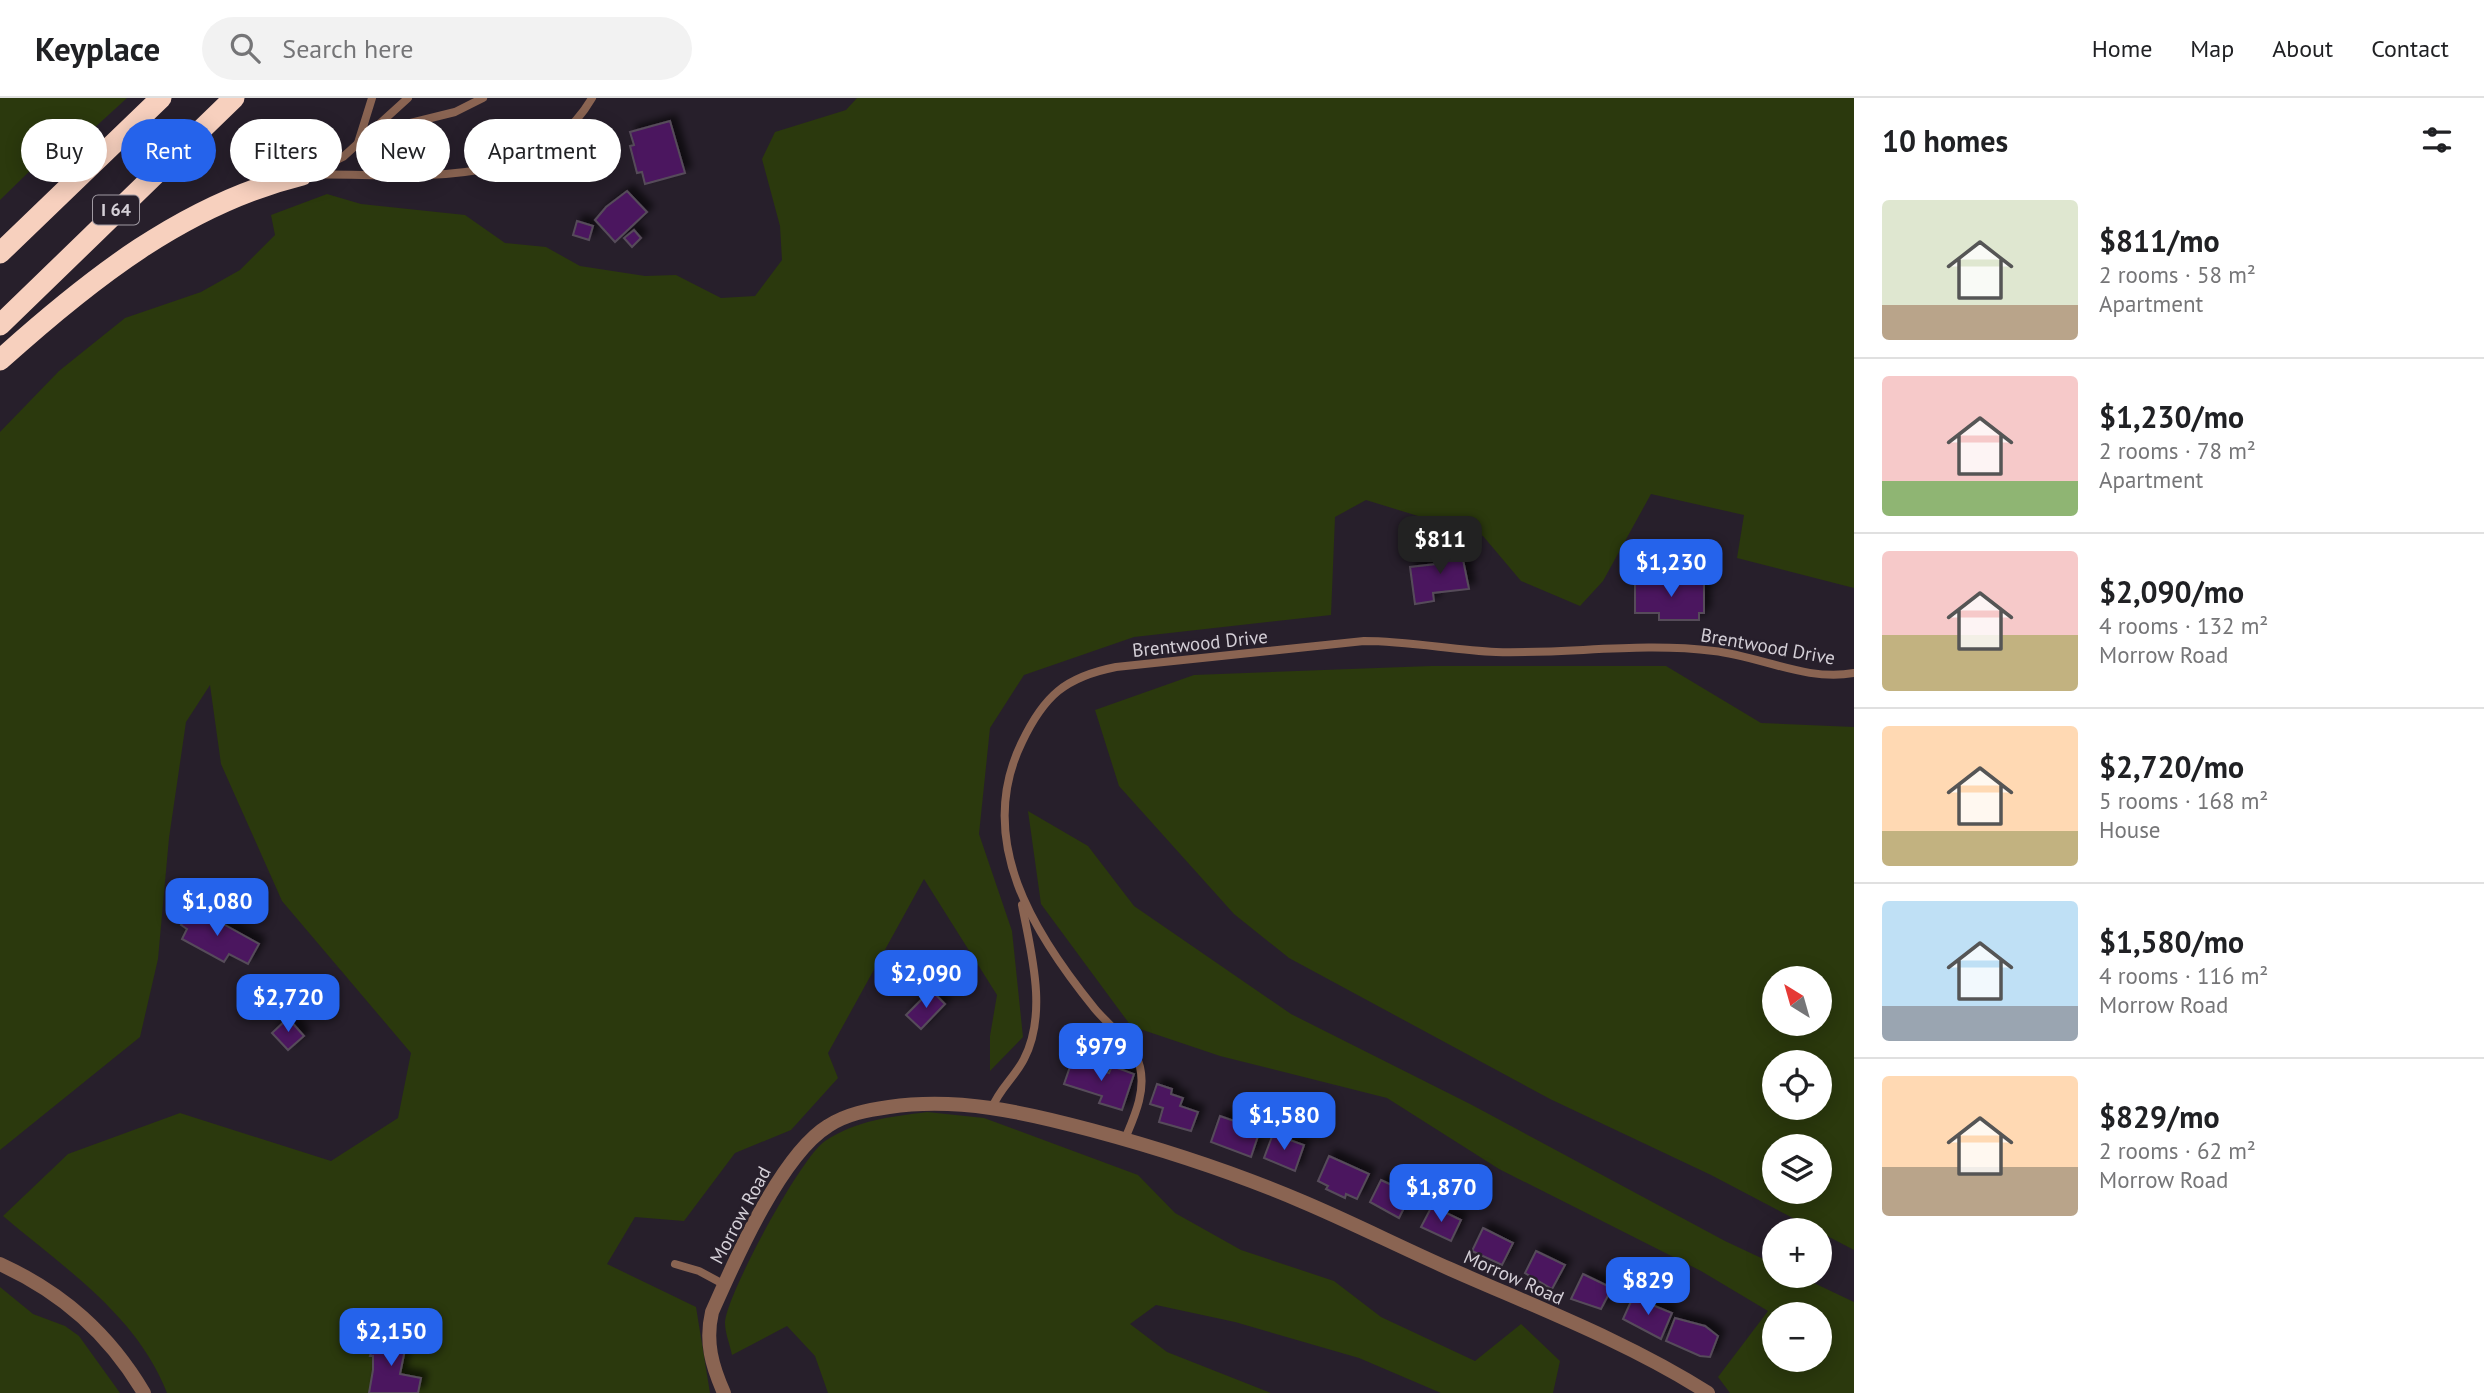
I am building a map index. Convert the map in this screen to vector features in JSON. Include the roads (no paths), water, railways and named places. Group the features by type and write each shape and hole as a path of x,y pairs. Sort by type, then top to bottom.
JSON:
{"highway":[{"name":"I 64","path":"0,253 161,98"},
{"name":"I 64","path":"0,325 234,98"},
{"path":"0,360 53,313 149,242 233,197 280,182"}],"street":[{"name":"Morrow Road","path":"724,1393 715,1373 708,1330 725,1285 780,1176 811,1139 828,1125 849,1115 908,1104 992,1108 1125,1139 1187,1158 1311,1205 1620,1346 1708,1393"},
{"path":"0,1264 36,1281 79,1312 116,1351 144,1393"}],"lane":[{"path":"365,119 372,98"},
{"path":"386,119 408,98"},
{"path":"426,119 455,112 483,98"},
{"path":"342,175 453,175 493,169 522,159 549,144 573,124 592,98"},
{"name":"Brentwood Drive","path":"1125,1139 1141,1092 1140,1066 1125,1041 1075,985 1021,898 1012,872 1005,833 1010,774 1019,749 1040,708 1064,685 1096,671 1364,641 1405,641 1498,652 1689,649 1744,656 1822,675 1854,673"},
{"path":"992,1108 1024,1059 1031,1042 1035,979 1021,898"},
{"path":"675,1264 699,1271 725,1285"}]}
